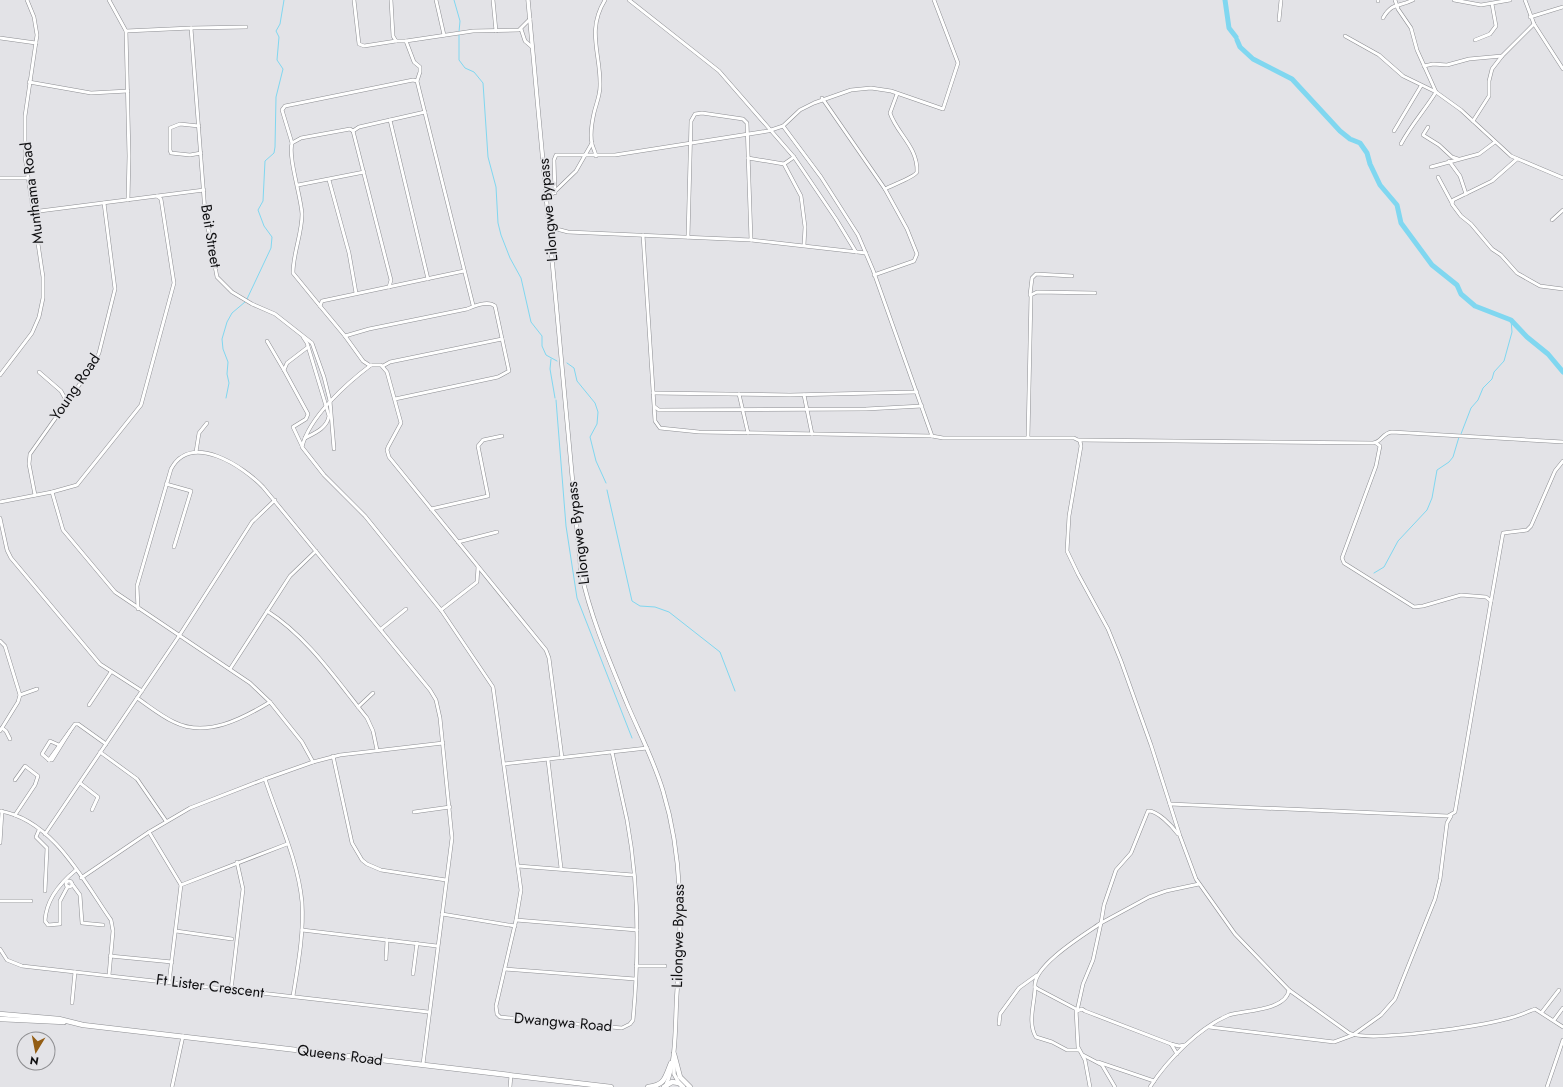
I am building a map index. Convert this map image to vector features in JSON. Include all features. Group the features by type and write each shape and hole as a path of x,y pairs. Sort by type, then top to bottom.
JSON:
{"highway":[{"path":"0,1014 59,1019 68,1022"},
{"path":"0,1019 68,1022"},
{"name":"Queens Road","path":"68,1022 611,1087"},
{"path":"673,1052 680,1077 690,1087"},
{"path":"648,1087 661,1084 665,1079 671,1063"},
{"path":"664,1086 672,1082 679,1083 683,1087"}],"main road":[{"name":"Lilongwe Bypass","path":"528,0 581,572 598,633 647,748 662,790 668,813 679,882 680,940 673,1052 674,1074 679,1083"},
{"name":"Lilongwe Bypass","path":"664,1086 673,1052"}],"street":[{"name":"Munthama Road","path":"0,375 32,333 43,305 43,277 32,212 25,130 29,82 36,43 36,23 27,0"},
{"path":"109,0 126,31 128,90 128,200"},
{"path":"354,0 359,44 364,46 478,31 521,29 530,20"},
{"path":"391,0 393,36 396,41"},
{"path":"436,0 444,35"},
{"path":"493,0 496,31"},
{"path":"596,156 592,143 594,114 600,95 600,66 594,33 596,16 605,0"},
{"path":"629,0 719,71 794,157 836,219 856,252"},
{"path":"555,193 554,160 556,155 615,155 772,130 783,126 800,110 822,98 847,90 871,88 897,94 941,110 945,108 951,82 958,63 934,0"},
{"path":"1279,20 1281,0"},
{"path":"1395,0 1411,28 1424,66 1436,92"},
{"path":"1383,18 1388,10 1396,4 1413,0"},
{"path":"1454,0 1478,4 1492,4 1510,0"},
{"path":"1525,0 1530,17 1563,69"},
{"path":"1475,40 1490,34 1496,26 1492,4"},
{"path":"1530,17 1563,7"},
{"path":"1473,121 1489,96 1489,81 1492,69 1502,56 1534,24"},
{"path":"126,31 191,28 246,28"},
{"path":"191,28 204,190"},
{"path":"521,29 525,41 532,47"},
{"path":"1345,36 1379,55 1389,65 1421,86 1436,92 1473,121 1517,159 1563,178"},
{"path":"0,38 36,43"},
{"path":"406,41 414,62 420,69 417,81 473,304"},
{"path":"1424,66 1433,64 1447,65 1469,59 1502,56"},
{"path":"417,81 413,80 285,106 282,110 292,143 291,150 298,185 302,218 293,273 345,336 363,361 370,365 383,366 390,362 502,339"},
{"path":"29,82 91,93 128,90"},
{"path":"1394,131 1421,86"},
{"path":"1402,144 1411,127 1422,115 1436,92"},
{"path":"885,189 913,176 917,172 916,159 912,150 890,113 897,94"},
{"path":"822,98 885,189 907,229 917,257 914,261 874,275"},
{"path":"353,131 359,127 425,112"},
{"path":"688,237 691,121 695,114 698,113 743,119 747,123 750,240"},
{"path":"390,120 428,279"},
{"path":"199,126 180,124 170,128 170,150 171,153 177,155 202,154"},
{"path":"783,126 834,197 858,235 866,253 932,436"},
{"path":"1428,127 1423,135 1439,145 1448,154 1458,159"},
{"path":"292,143 301,138 350,129 353,131"},
{"path":"353,131 391,280 389,287"},
{"path":"1431,167 1479,154 1496,142"},
{"path":"546,200 576,172 592,143"},
{"path":"748,158 784,164 794,157"},
{"path":"1452,202 1492,181 1517,159"},
{"path":"1450,161 1460,176 1466,194"},
{"path":"784,164 801,196 805,227 804,245"},
{"path":"298,185 364,172"},
{"path":"1438,177 1462,216 1471,224 1492,249 1501,255 1517,274 1540,286 1563,289"},
{"path":"0,178 28,178"},
{"path":"329,180 349,253 356,293"},
{"name":"Beit Street","path":"32,212 204,190 206,212 217,277 244,300 275,314 312,343 324,377 330,402 334,449"},
{"path":"0,502 35,496 77,485 138,410 144,399 174,282 161,199 157,196"},
{"name":"Young Road","path":"35,496 29,456 33,448 98,357 115,293 104,203"},
{"path":"1552,220 1563,210"},
{"path":"549,227 568,232 750,240 866,253"},
{"path":"643,235 655,421 660,428 687,431 932,436 943,438 1028,437 1079,440 1376,443 1380,446 1376,466 1342,558 1344,563 1414,607 1423,606 1461,595 1486,597 1491,601"},
{"path":"320,306 322,301 464,271"},
{"path":"1028,437 1030,297 1032,278 1036,274 1072,276"},
{"path":"1030,297 1037,292 1094,293"},
{"path":"345,336 369,329 467,309 473,304 490,303 495,306 510,370 507,373 498,377 395,399"},
{"path":"299,332 308,347 328,416 327,423 317,432 305,438"},
{"path":"267,341 308,414 306,419 293,427 302,446 324,475 364,516 441,610 493,687 521,894 505,969 636,979 637,930 633,875 627,820 612,752"},
{"path":"284,370 287,363 308,347"},
{"path":"302,446 305,438 326,405 370,365"},
{"path":"383,366 387,372 401,423 400,428 388,447 387,454 547,653 562,758"},
{"path":"39,372 61,391 67,402"},
{"path":"653,393 804,395 917,392"},
{"path":"739,394 748,433"},
{"path":"804,395 812,434"},
{"path":"655,408 659,410 808,410 899,409 922,406"},
{"path":"196,452 199,433 207,423"},
{"path":"1376,443 1384,434 1392,432 1563,442"},
{"path":"431,509 488,496 478,446 484,440 502,436"},
{"path":"1079,440 1080,446 1070,516 1067,551 1078,574 1102,616 1121,661 1192,872 1235,934 1299,999 1353,1035 1387,1036 1458,1028 1506,1020 1535,1009 1542,1012 1563,1027"},
{"path":"138,609 137,586 166,484 176,461 185,455 196,452 212,455 244,469 275,500 417,673 436,700 443,743 452,838 428,1012 423,1064"},
{"path":"1208,1027 1337,1042 1353,1035 1390,1006 1402,984 1435,899 1440,879 1447,823 1456,809 1503,533 1524,530 1531,526 1555,472 1563,461"},
{"path":"166,484 191,491 174,547"},
{"path":"52,492 63,530 115,592 138,609 250,683 270,702 302,742 313,762"},
{"path":"45,834 179,636 252,522 275,500"},
{"path":"0,518 6,550 11,558 98,662 142,691"},
{"path":"458,542 497,532"},
{"path":"230,669 290,576 316,551"},
{"path":"441,610 477,582 478,567"},
{"path":"381,630 406,609"},
{"path":"267,611 284,621 298,634 358,707 372,728 377,750"},
{"path":"0,641 5,646 20,695 18,702 1,729 6,731 10,739"},
{"path":"89,706 112,672"},
{"path":"20,695 37,688"},
{"path":"358,707 373,693"},
{"path":"137,698 175,723 188,727 201,728 212,728 243,717 270,702"},
{"path":"49,760 75,724 78,724 106,744"},
{"path":"49,760 52,760 71,729"},
{"path":"49,760 42,754 50,741 59,745"},
{"path":"81,878 166,821 203,802 333,756 443,743"},
{"path":"504,764 647,748"},
{"path":"100,752 137,779 166,821"},
{"path":"333,756 352,843 362,860 367,864 381,870 446,880"},
{"path":"548,760 561,868"},
{"path":"15,780 25,766 38,776 35,785 15,815"},
{"path":"265,779 287,844 302,902 302,930 293,996"},
{"path":"80,783 98,796 92,810"},
{"path":"1170,804 1451,816"},
{"path":"414,812 450,808"},
{"path":"0,843 1,811 15,815 39,830 62,851 112,923 113,931 109,975"},
{"path":"1154,1081 1098,1062 1083,1054 1079,1050 1077,1011 1083,984 1093,960 1104,905 1116,870 1131,853 1148,811 1151,811 1164,820 1180,836"},
{"path":"39,830 36,837 47,848 45,891"},
{"path":"149,832 181,885 169,982"},
{"path":"181,885 237,862 287,844"},
{"path":"231,990 243,889 237,862"},
{"path":"518,866 561,868 633,875"},
{"path":"72,884 68,886 60,903 60,924 47,924 45,918 48,907 59,886 76,870"},
{"path":"68,877 66,885 68,886"},
{"path":"67,882 70,881 80,894 82,923 103,925"},
{"path":"998,1024 1000,1014 1020,988 1039,974 1075,941 1101,923 1149,897 1166,891 1199,884"},
{"path":"0,900 31,901"},
{"path":"442,914 515,926"},
{"path":"516,920 637,930"},
{"path":"302,930 437,946"},
{"path":"176,931 232,939"},
{"path":"386,959 387,940"},
{"path":"413,974 417,943"},
{"name":"Ft Lister Crescent","path":"0,949 7,960 15,964 428,1012"},
{"path":"110,956 172,962"},
{"path":"636,966 665,966"},
{"name":"Dwangwa Road","path":"505,969 496,1006 497,1014 500,1017 622,1028 630,1024 633,1020 636,979"},
{"path":"72,1003 75,972"},
{"path":"1039,974 1035,987 1033,1006 1033,1026 1036,1037 1052,1042 1067,1050 1079,1050"},
{"path":"1035,987 1073,1006 1077,1011"},
{"path":"1150,1087 1185,1045 1208,1027 1229,1016 1253,1011 1285,999 1289,990"},
{"path":"1542,1012 1559,990"},
{"path":"1554,1020 1563,1008"},
{"path":"1077,1011 1082,1009 1171,1044 1179,1046 1185,1045"},
{"path":"172,1087 183,1036"},
{"path":"1547,1087 1563,1040"},
{"path":"1171,1044 1178,1054"},
{"path":"1083,1054 1090,1087"},
{"path":"1098,1062 1115,1087"},
{"path":"510,1087 511,1075"}],"waterway":[{"path":"247,299 271,248 272,237 264,226 258,210 263,201 265,161 274,153 275,147 276,97 283,69 277,60 279,37 276,31 280,24 284,0"},
{"path":"454,0 460,21 459,32"},
{"path":"1225,0 1229,28 1236,37"},
{"path":"459,35 459,60 465,68 474,72 483,83 488,157 496,187 498,223 501,235 510,258 521,278 531,322 542,336 542,346 546,355 557,361"},
{"path":"1237,40 1240,47 1253,59 1292,79 1340,131 1350,139 1360,143 1367,153 1370,164 1380,185 1397,205 1401,223 1432,265 1457,285 1461,294 1475,306 1511,320 1527,337 1548,354 1563,372"},
{"path":"226,398 229,383 227,374 228,362 223,349 222,339 227,322 232,313 245,302"},
{"path":"1461,434 1471,408 1478,400 1483,388 1492,379 1494,372 1504,361 1512,332 1511,320"},
{"path":"551,359 550,369 555,398"},
{"path":"567,363 574,368 577,381 595,403 598,412 597,424 590,437 596,461 606,483"},
{"path":"556,400 566,526 577,598 632,738"},
{"path":"1374,573 1384,567 1398,541 1427,510 1432,498 1437,470 1449,462 1453,457 1459,437"},
{"path":"607,490 632,601 640,606 655,607 669,612 720,652 735,691"}]}
